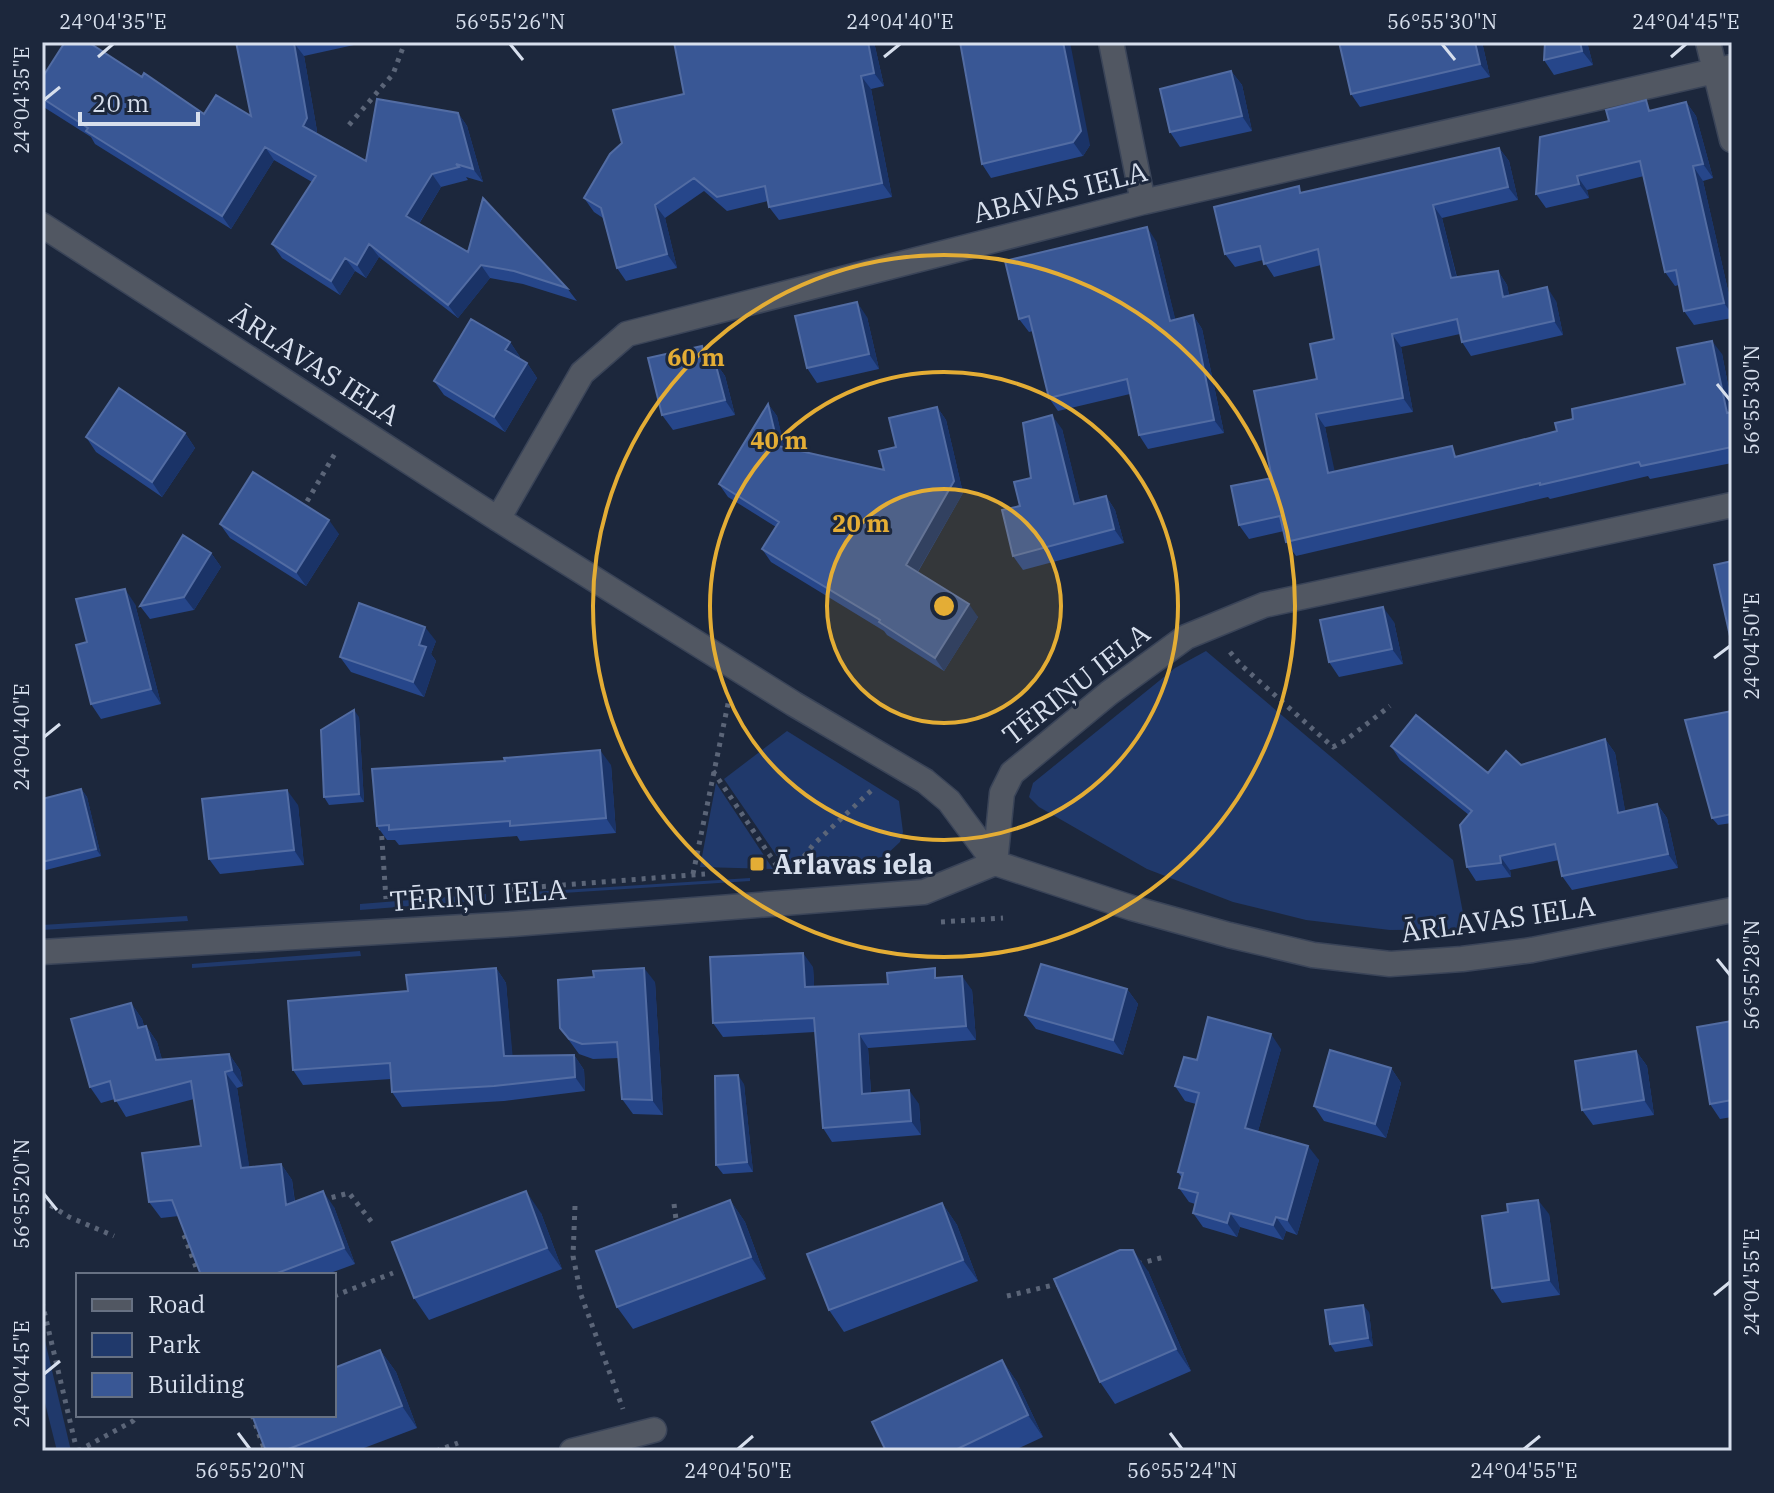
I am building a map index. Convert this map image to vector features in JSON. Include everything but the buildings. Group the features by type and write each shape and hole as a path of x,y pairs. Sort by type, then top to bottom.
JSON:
{"street":[{"path":"1111,42 1143,202"},
{"path":"1708,42 1723,69 1732,140"},
{"name":"ABAVAS IELA","path":"498,519 582,373 627,334 1143,202 1723,69"},
{"name":"ĀRLAVAS IELA","path":"42,225 498,519 794,704 925,781 949,801 995,863 1132,908 1229,935 1313,955 1390,964 1532,950 1732,910"},
{"name":"TĒRIŅU IELA","path":"42,952 513,924 924,892 995,863 1002,793 1012,773 1109,693 1186,637 1264,605 1732,505"},
{"path":"572,1451 642,1439"}],"path":[{"path":"349,125 393,74 405,42"},
{"path":"301,511 339,446"},
{"path":"1209,626 1241,665 1333,747 1390,706"},
{"path":"693,874 731,689"},
{"path":"713,771 781,872 798,864 813,845 881,782"},
{"path":"381,826 386,899"},
{"path":"317,1201 349,1193 374,1225"},
{"path":"42,1200 69,1217 114,1236"},
{"path":"674,1204 678,1233"},
{"path":"575,1206 573,1256 581,1295 642,1439"},
{"path":"184,1235 198,1273"},
{"path":"1135,1264 1164,1257"},
{"path":"336,1295 393,1273"},
{"path":"1007,1296 1064,1282"},
{"path":"42,1302 78,1451 136,1417"},
{"path":"253,1417 265,1451"},
{"path":"436,1451 458,1443"}],"green space":[{"path":"1206,651 1453,860 1466,929 1390,930 1306,920 1233,902 1147,869 1039,807 1029,797 1033,783 1175,668"},
{"path":"787,731 899,801 903,832 900,842 885,856 783,865 724,779"},
{"path":"716,783 773,869 700,867"},
{"path":"750,878 750,881 516,896 516,893"},
{"path":"486,894 486,900 360,910 360,904"},
{"path":"187,916 188,921 42,930 42,925"},
{"path":"360,951 361,956 192,968 192,964"},
{"path":"42,1328 71,1451 57,1451 42,1391"}],"place":[{"name":"Ārlavas iela","path":"757,864"}]}
